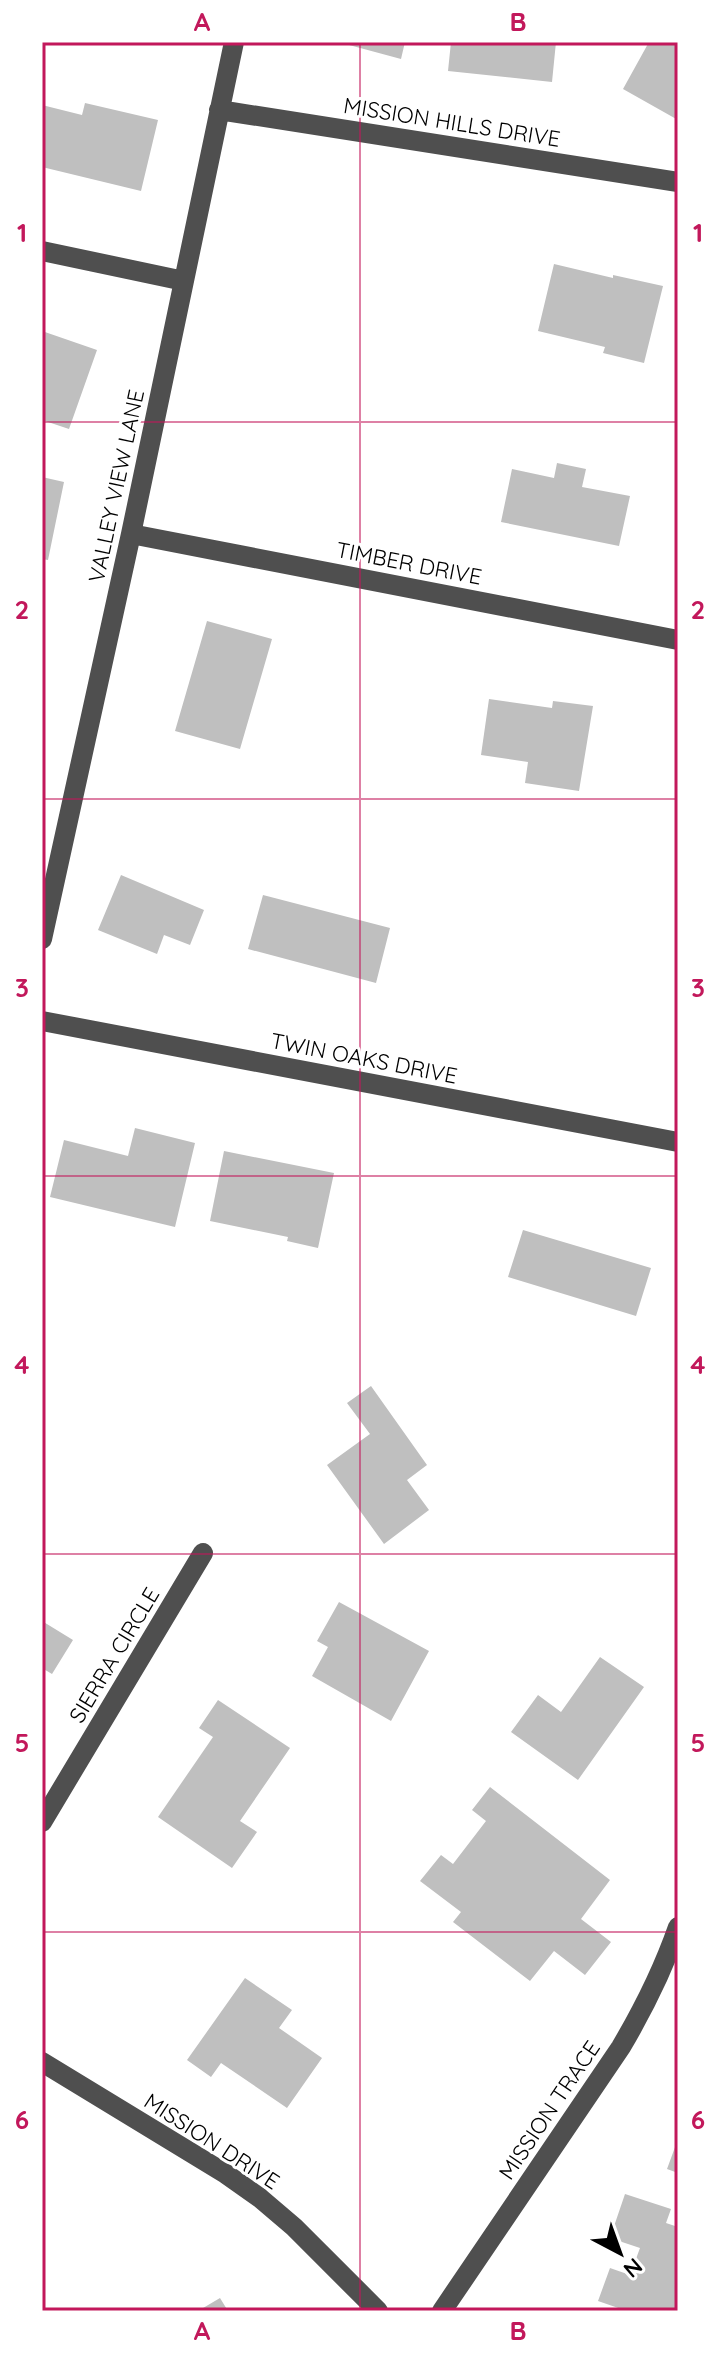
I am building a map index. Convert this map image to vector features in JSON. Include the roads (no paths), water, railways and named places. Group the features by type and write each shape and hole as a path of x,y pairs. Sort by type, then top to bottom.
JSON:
{"street":[{"name":"VALLEY VIEW LANE","path":"42,939 234,42"},
{"name":"MISSION HILLS DRIVE","path":"219,110 678,182"},
{"path":"42,251 184,281"},
{"name":"TIMBER DRIVE","path":"131,534 678,640"},
{"name":"TWIN OAKS DRIVE","path":"42,1021 678,1142"},
{"name":"SIERRA CIRCLE","path":"42,1822 203,1553"},
{"name":"MISSION TRACE","path":"442,2311 627,2036 647,2003 678,1927"},
{"name":"MISSION DRIVE","path":"42,2062 260,2198 294,2227 378,2311"}]}
